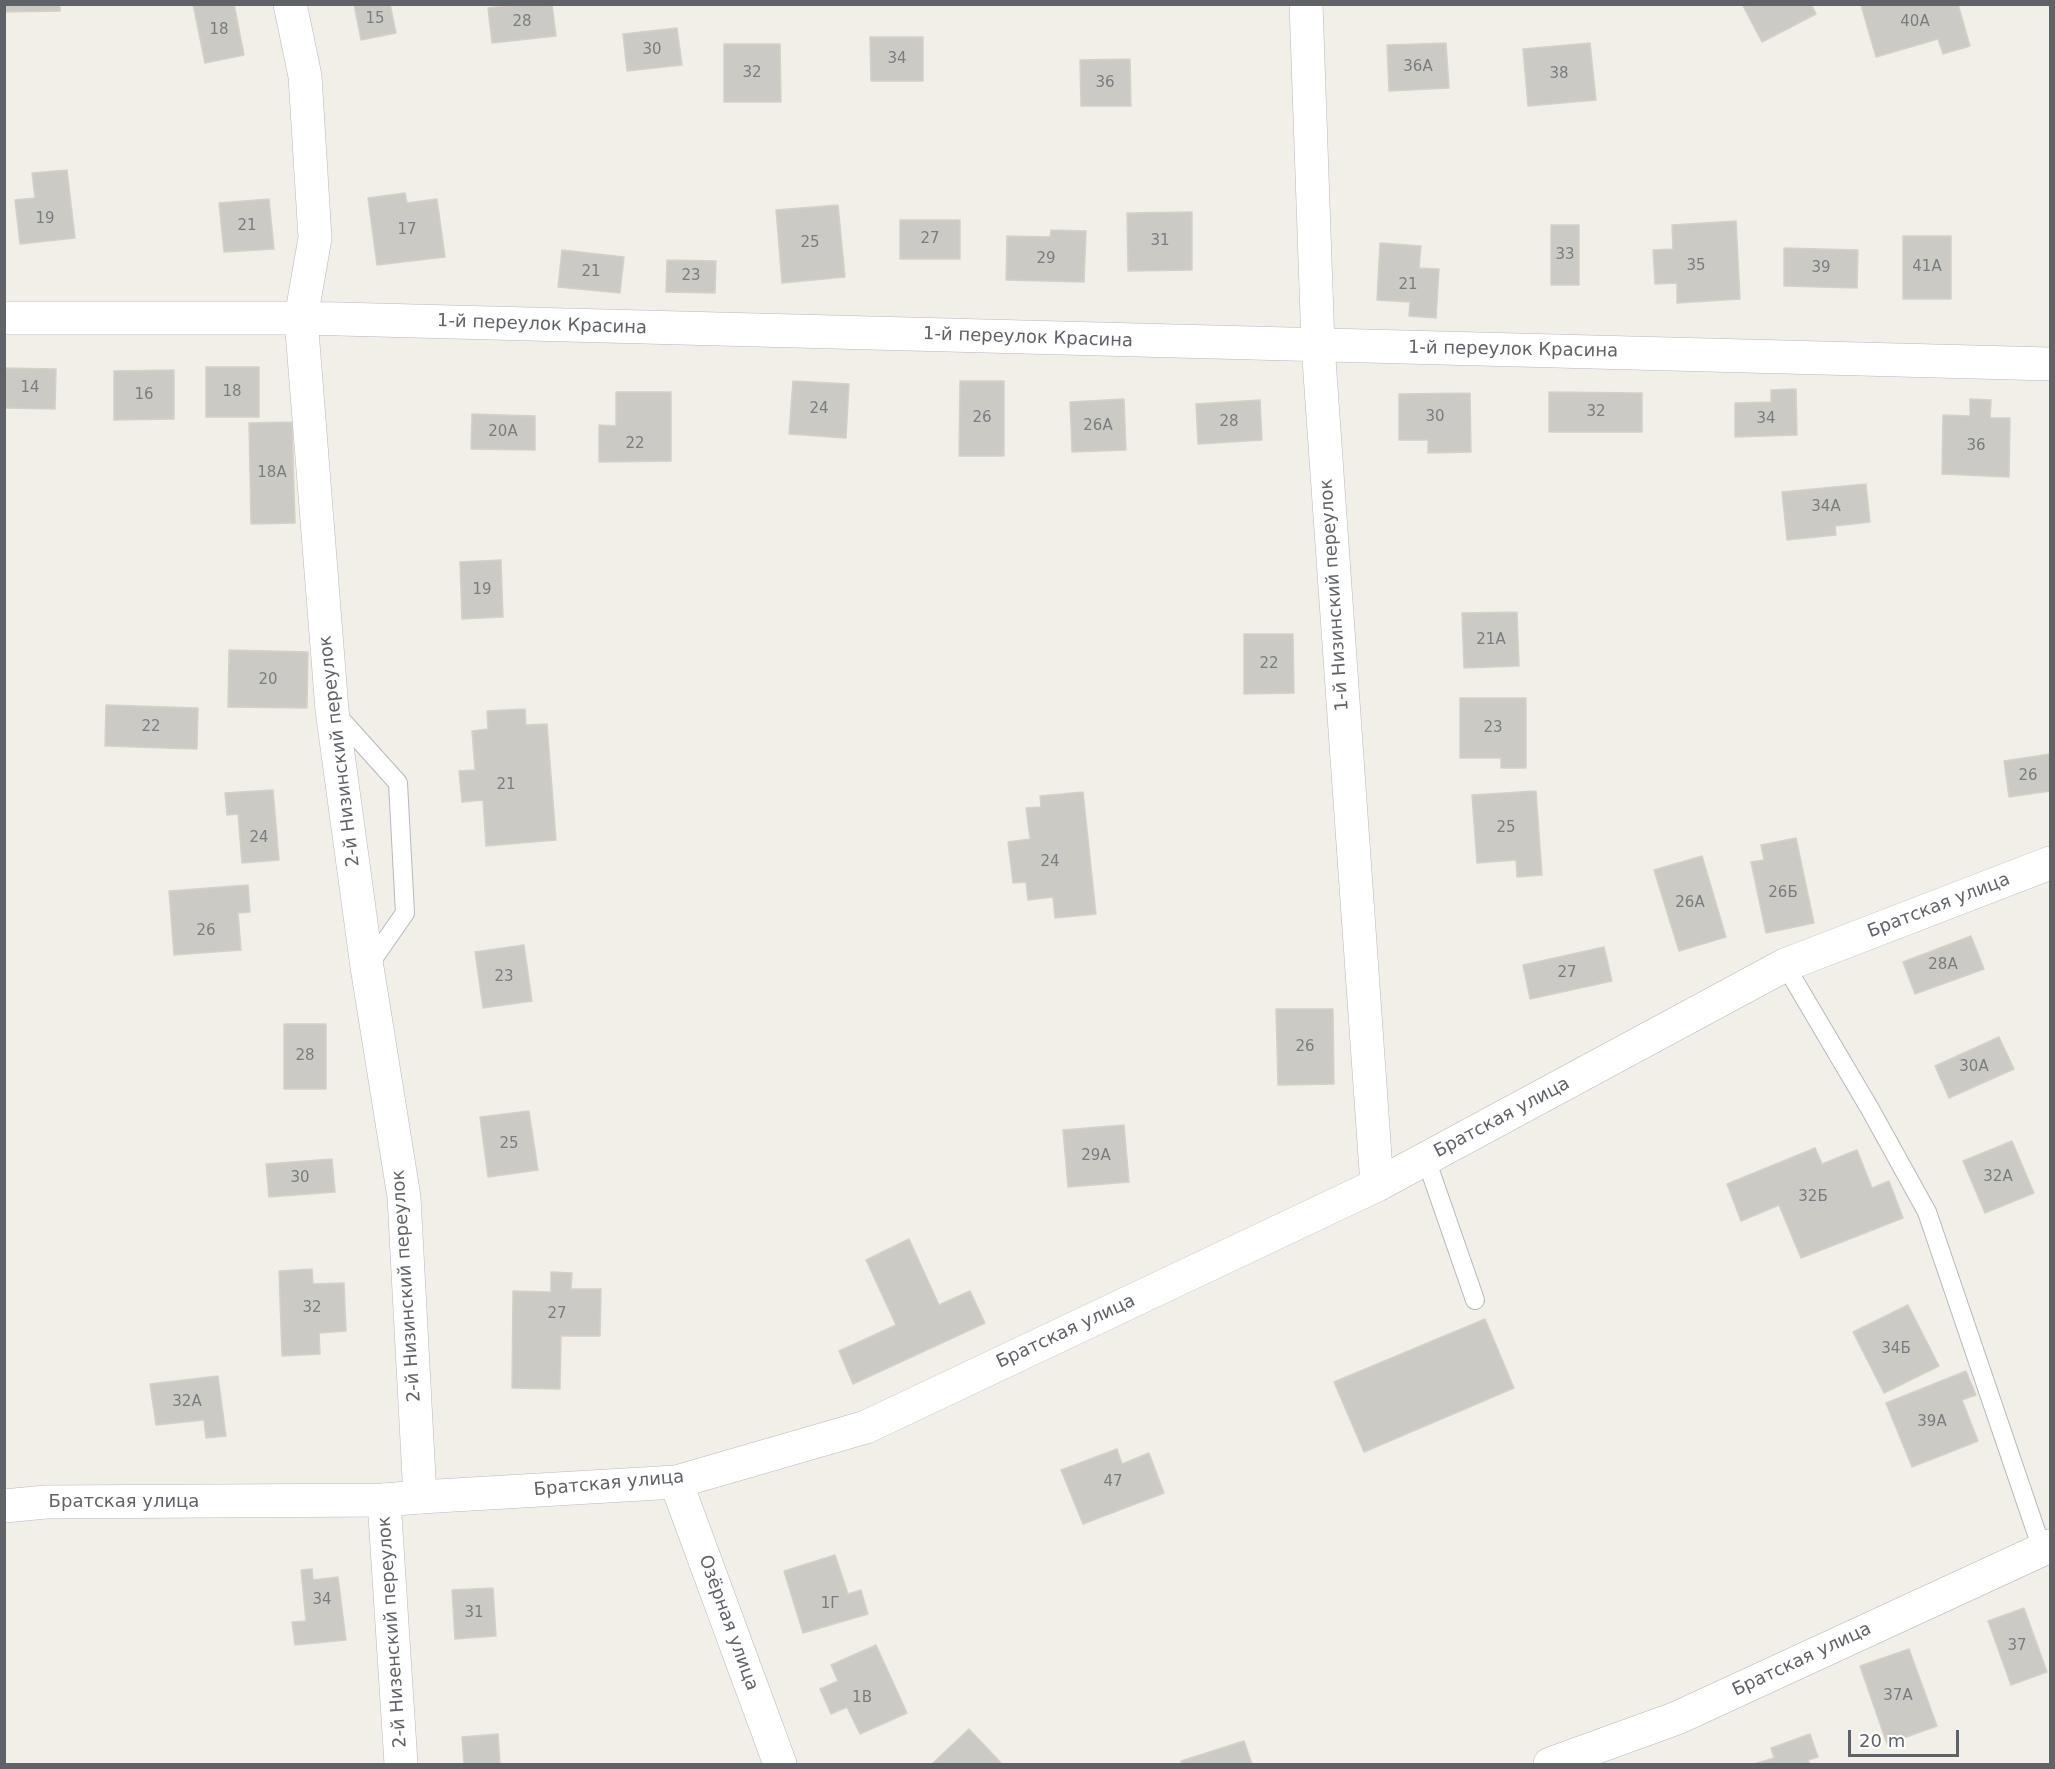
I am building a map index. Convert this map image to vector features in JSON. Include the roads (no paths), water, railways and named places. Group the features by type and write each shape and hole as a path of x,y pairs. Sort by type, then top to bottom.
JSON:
{"street":[{"name":"2-й Низинский переулок","path":"290,4 305,76 315,238 300,318 332,710 367,967 404,1197 420,1497"},
{"name":"1-й Низинский переулок","path":"1306,4 1318,345 1377,1185"},
{"name":"1-й переулок Красина","path":"4,318 300,318 2050,364"},
{"name":"Братская улица","path":"4,1506 46,1502 384,1500 676,1482 866,1427 1377,1185 1785,965 2050,863"},
{"name":"Озёрная улица","path":"676,1482 780,1764"},
{"name":"2-й Низенский переулок","path":"384,1500 401,1764"},
{"name":"Братская улица","path":"1550,1764 1677,1718 2046,1547"}],"lane":[{"path":"332,710 398,783 405,913 367,967"},
{"path":"1785,965 1870,1109 1927,1212 2046,1547"},
{"path":"1426,1159 1475,1300"}]}
